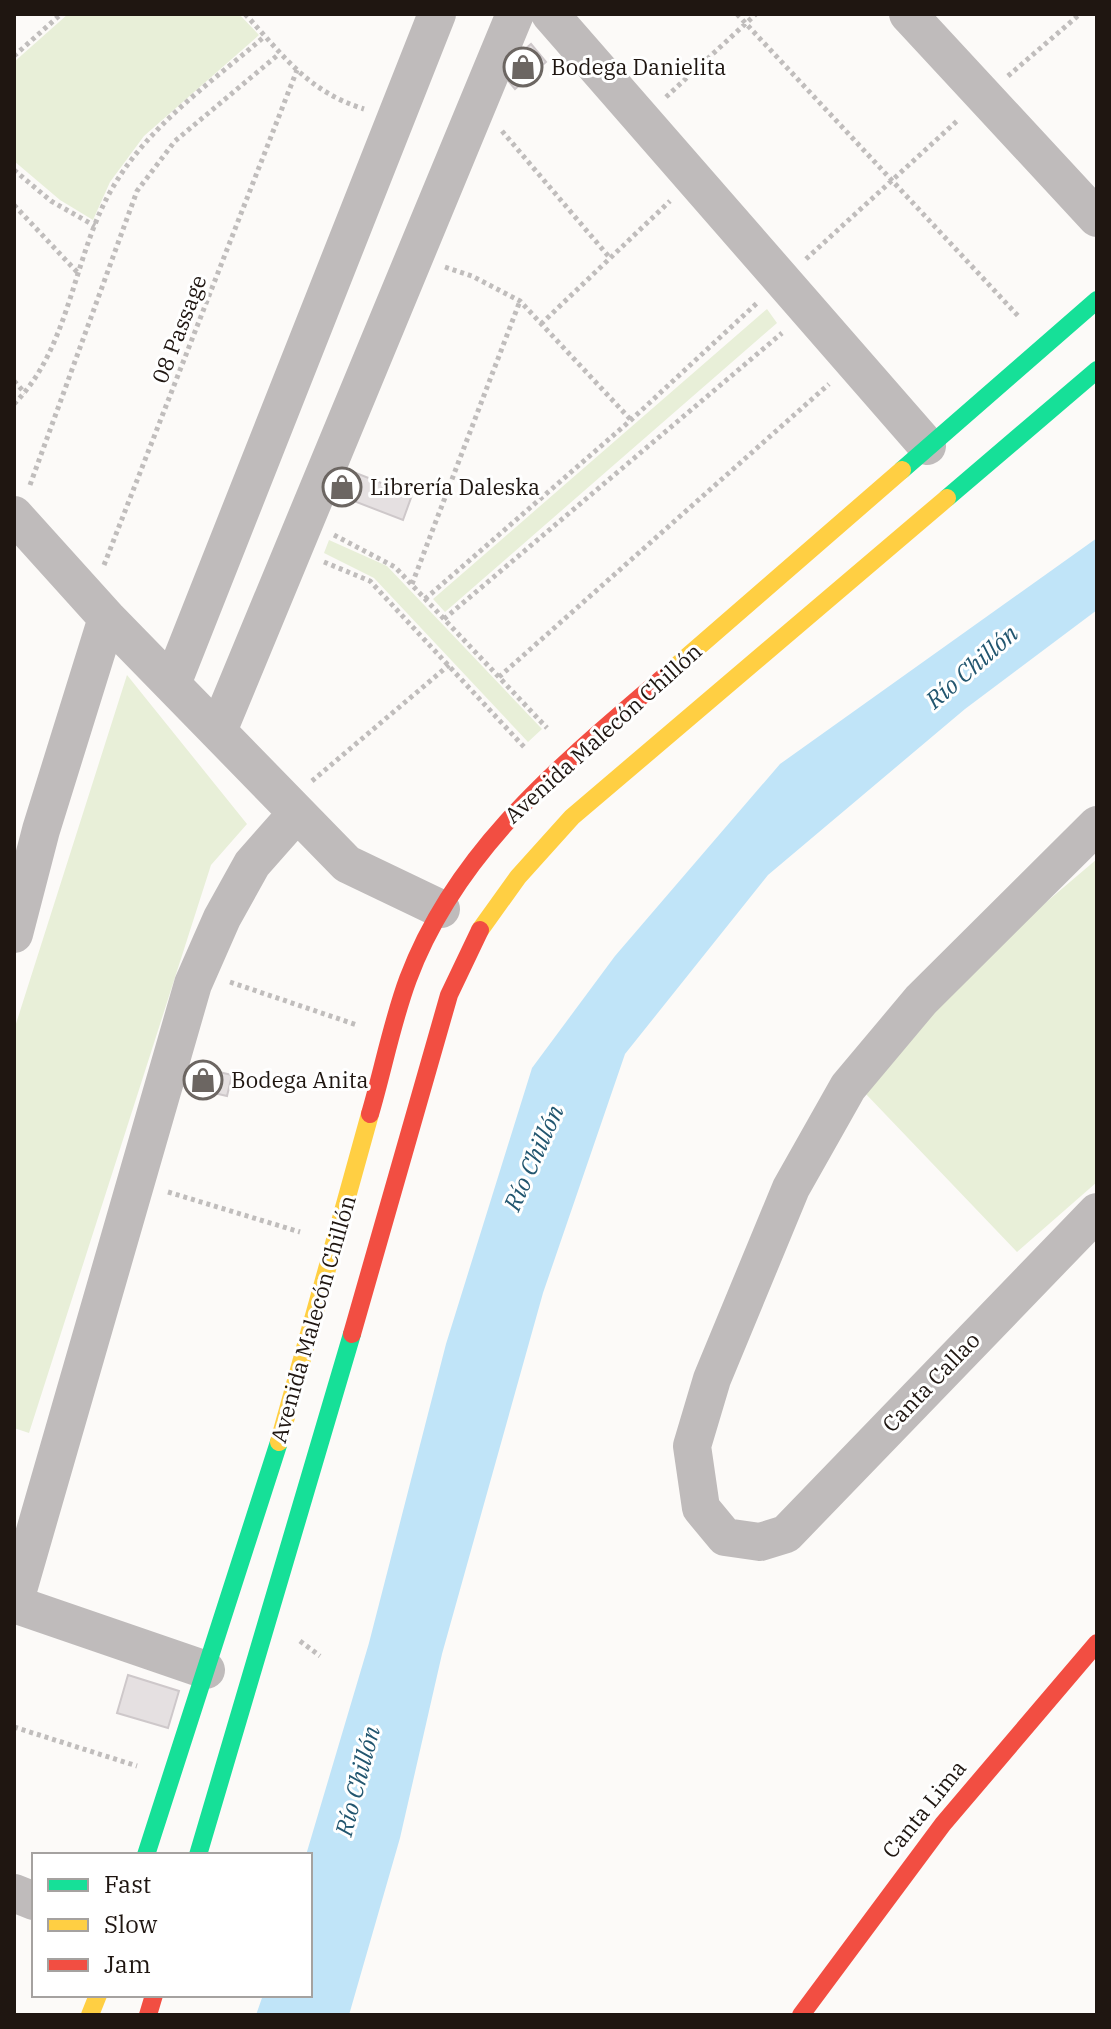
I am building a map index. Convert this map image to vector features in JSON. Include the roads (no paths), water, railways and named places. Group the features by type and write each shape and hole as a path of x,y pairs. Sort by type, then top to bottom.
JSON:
{"main road":[{"name":"Avenida Malecón Chillón","path":"147,1853 266,1488 408,979 441,909 487,842 550,776 1097,300"},
{"name":"Avenida Malecón Chillón","path":"199,1853 301,1512 449,995 478,933 518,877 572,817 1097,370"},
{"name":"Canta Lima","path":"801,2015 865,1922 957,1804 1097,1643"}],"street":[{"path":"172,684 437,14"},
{"path":"218,731 515,14"},
{"path":"550,14 927,446"},
{"path":"908,14 1097,218"},
{"path":"16,517 99,609 347,864 441,909"},
{"path":"14,934 99,609"},
{"path":"206,1670 14,1604 199,971 222,918 252,864 292,808"},
{"name":"Canta Callao","path":"1097,825 912,1011 848,1087 791,1188 727,1339 692,1446 701,1508 725,1537 760,1542 786,1534 1097,1212"}],"water":[{"name":"Río Chillón","path":"1097,538 1097,610 965,709 768,875 625,1054 543,1293 442,1654 400,1838 349,2015 256,2015 262,1997 312,1997 312,1853 307,1853 369,1643 446,1344 532,1068 615,956 780,764"}],"place":[{"name":"Bodega Danielita","path":"523,67"},
{"name":"Librería Daleska","path":"342,487"},
{"name":"Bodega Anita","path":"203,1080"}]}
